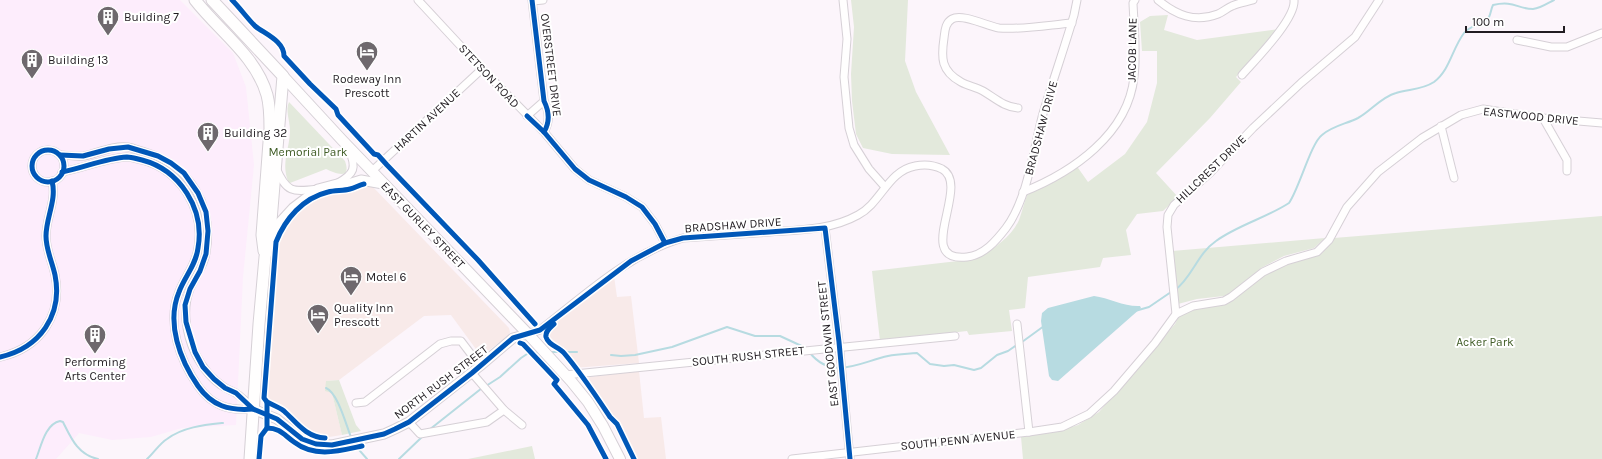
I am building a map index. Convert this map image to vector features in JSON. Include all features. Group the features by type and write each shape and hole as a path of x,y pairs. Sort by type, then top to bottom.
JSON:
{"main road":[{"path":"186,0 205,5"},
{"path":"195,0 205,5 250,61 261,78 268,96 270,129 262,235 265,257"},
{"name":"EAST GURLEY STREET","path":"205,5 215,3 342,140 528,334 588,402 603,426 620,459"},
{"path":"250,459 265,257 270,233 283,76"}],"street":[{"name":"STETSON ROAD","path":"418,0 482,69 544,132 575,169 589,180 626,197 642,207 655,224 664,243"},
{"path":"533,1 543,0"},
{"path":"843,0 847,39 844,77 849,128 854,145 869,169 886,187"},
{"name":"BRADSHAW DRIVE","path":"528,334 540,330 631,261 664,243 683,238 825,228 858,215 871,206 886,187 902,171 915,166 936,166 946,171 951,181 951,196 942,235 943,246 949,254 959,258 972,257 984,252 1010,221 1018,208 1042,116 1072,23 1077,0"},
{"name":"JACOB LANE","path":"1023,192 1047,182 1094,150 1112,130 1130,96 1134,77 1135,56 1133,3 1135,0"},
{"path":"1158,0 1170,10 1183,16 1194,18 1208,17 1220,13 1230,6 1253,0"},
{"path":"1242,75 1278,33 1290,16 1294,0"},
{"name":"HILLCREST DRIVE","path":"1176,314 1167,227 1168,215 1174,205 1210,173 1253,128 1302,83 1355,38 1379,0"},
{"name":"OVERSTREET DRIVE","path":"533,1 544,101 547,108 548,125 544,132"},
{"path":"1018,108 1011,108 980,90 951,76 945,68 941,54 946,25 952,19 960,18 998,28 1072,23"},
{"path":"1517,40 1551,47 1567,48 1602,33"},
{"name":"HARTIN AVENUE","path":"372,171 482,69"},
{"name":"OVERSTREET DRIVE","path":"527,116 544,101"},
{"name":"EASTWOOD DRIVE","path":"1176,314 1193,306 1224,301 1263,272 1286,261 1317,252 1329,240 1347,207 1378,172 1422,138 1461,115 1483,109 1543,118 1601,124"},
{"path":"1543,118 1567,160 1567,171"},
{"path":"1440,126 1454,178"},
{"path":"337,184 347,178 353,171 354,163 342,140"},
{"path":"60,155 64,164 62,172 57,179 52,181 42,181 38,178 32,169 32,164 37,155 41,152 51,150 60,155 83,156 109,149 128,147 158,156 171,163 184,173 198,193 206,212 208,231 206,254 200,271 190,289 185,305 186,322 195,352 203,367 214,379 225,388 236,393 253,409"},
{"path":"62,172 112,158 129,157 148,162 177,179 188,194 196,209 200,230 199,248 195,261 179,291 175,304 174,326 178,346 191,376 201,391 212,401 222,406 237,410 253,409"},
{"path":"276,167 282,182 288,188 301,191 318,189 337,184 348,184 361,180 384,184"},
{"path":"0,357 21,350 33,342 47,326 54,310 57,287 55,273 46,243 46,229 54,195 52,181"},
{"path":"270,233 294,208 318,189"},
{"name":"EAST GOODWIN STREET","path":"825,228 850,456"},
{"path":"1017,324 1029,432 1062,427 1089,414 1119,385 1155,343 1176,314"},
{"name":"NORTH RUSH STREET","path":"253,409 277,419 302,439 316,444 332,445 384,434 409,422 514,338 528,334"},
{"name":"SOUTH RUSH STREET","path":"565,375 955,336"},
{"path":"356,403 365,402 440,344 451,341 461,342 480,366"},
{"path":"472,373 504,410 522,425"},
{"path":"409,422 420,434 487,422 504,410"},
{"name":"SOUTH PENN AVENUE","path":"792,459 850,456 1029,432"}],"shaded area":[{"path":"0,0 180,0 233,53 246,87 254,165 243,277 236,425 182,428 151,437 112,440 79,433 56,459 0,459"},
{"path":"358,182 371,185 509,328 510,332 509,335 481,356 451,315 424,316 339,380 326,381 332,393 342,435 323,438 313,436 301,430 281,409 268,404 264,396 275,245 280,229 291,213 300,204 327,189"},
{"path":"614,276 617,297 631,296 639,363 573,368 546,340 547,331"},
{"path":"639,371 644,418 661,417 666,459 630,459 611,422 587,385 587,380 590,377"}],"green space":[{"path":"851,0 908,0 905,61 916,92 950,155 892,154 863,148 856,134 852,101 851,74 854,27"},
{"path":"1168,15 1164,30 1197,40 1279,29 1236,77 1241,82 1210,118 1156,173 1178,197 1163,211 1137,214 1126,230 1131,255 1103,258 1100,267 1028,277 1025,308 1009,310 1012,331 969,335 967,331 880,341 872,271 975,259 994,248 1011,233 1019,220 1027,195 1076,165 1088,182 1125,154 1147,122 1157,83 1157,51 1142,51 1140,22 1150,16"},
{"name":"Memorial Park","path":"289,102 345,161 347,167 344,173 338,174 326,169 290,183 288,181 285,168 290,137 288,112"},
{"name":"Acker Park","path":"1602,216 1602,459 1023,459 1021,437 1055,432 1078,425 1099,412 1175,324 1180,314 1195,308 1224,304 1263,275 1287,264 1322,253 1334,238"},
{"path":"1325,238 1314,248 1284,256 1261,268 1234,293 1224,296 1197,299 1178,304 1172,251"},
{"path":"339,380 356,425 361,431 342,435 332,393 325,391 326,381"},
{"path":"532,446 535,459 468,459"}],"water":[{"path":"1094,296 1129,305 1140,306 1141,308 1058,381 1052,380 1049,376 1041,321 1042,313 1048,308"}],"waterway":[{"path":"1175,290 1186,279 1209,246 1233,230 1289,203 1297,188 1309,156 1322,135 1335,127 1358,118 1391,95 1420,88 1434,82 1444,72 1464,33 1487,19 1490,16 1493,5 1511,4 1533,9 1542,7 1554,0"},
{"path":"1135,311 1149,307 1171,292"},
{"path":"1022,342 1044,326"},
{"path":"611,355 635,355 672,347 727,327 755,336 780,336 806,348"},
{"path":"810,353 819,361 828,366 837,368 857,365 888,356 917,353 930,364 944,366 954,365 974,370 981,368 997,355 1008,351 1018,344"},
{"path":"486,386 500,377 527,354 540,352"},
{"path":"548,352 577,352"},
{"path":"326,388 330,391 338,403 351,437"},
{"path":"429,430 482,388"},
{"path":"36,459 47,431 55,423 60,421 63,422 72,440 80,450 85,454 98,459"},
{"path":"147,459 164,441 173,435 187,429 223,423"},
{"path":"399,459 423,436"},
{"path":"353,443 367,459"}],"cycle path":[{"path":"232,0 255,26 273,38 281,46 284,56 336,109 338,115 374,154 378,155 478,260 535,324"},
{"path":"532,0 544,101 548,113 548,120 544,132"},
{"path":"527,116 544,132 575,169 589,180 626,197 642,207 655,224 665,243"},
{"path":"60,155 83,156 109,149 128,147 158,156 171,163 184,173 198,193 206,212 208,231 206,254 200,271 190,289 185,305 186,322 195,352 203,367 225,388 236,393 253,409 277,419 302,439 316,444 332,445 384,434 409,422 472,373 513,338 540,330 631,261 665,243 683,238 825,228 839,342 850,459"},
{"path":"48,150 54,151 61,157 64,166 63,172 57,179 48,182 42,181 35,175 32,166 33,160 39,153 48,150"},
{"path":"62,172 111,159 129,157 156,165 168,172 187,193 198,219 198,248 193,265 181,286 175,304 174,316 177,341 191,376 203,393 215,403 222,406 236,409 253,409"},
{"path":"0,357 14,353 27,346 46,328 52,316 57,290 55,275 46,241 46,229 53,195 52,181"},
{"path":"259,459 261,436 267,428 267,402 264,398 276,242 284,225 303,204 328,192 352,189 364,184"},
{"path":"554,324 546,333 547,340 564,353 610,417 617,424 634,459"},
{"path":"520,343 523,344 557,380 554,384 588,425 606,459"},
{"path":"267,402 284,411 307,432 312,435 325,438"},
{"path":"267,428 279,431 302,447 319,452 345,450 362,446"}],"place":[{"name":"Building 7","path":"108,36"},
{"name":"Rodeway Inn Prescott","path":"367,72"},
{"name":"Building 13","path":"32,80"},
{"name":"Building 32","path":"208,152"},
{"name":"Motel 6","path":"351,296"},
{"name":"Quality Inn Prescott","path":"318,334"},
{"name":"Performing Arts Center","path":"95,354"}]}
